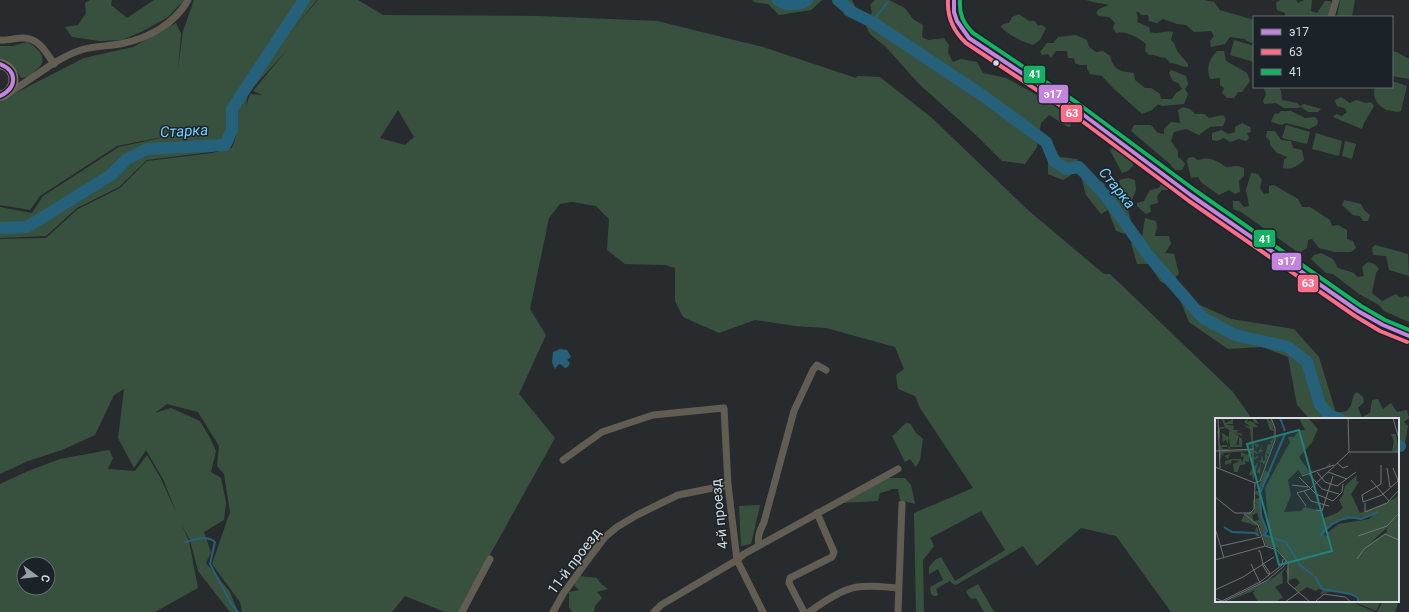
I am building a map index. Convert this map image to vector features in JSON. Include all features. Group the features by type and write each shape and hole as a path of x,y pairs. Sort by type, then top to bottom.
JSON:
{"street":[{"path":"2,95 81,50 123,43 157,30 180,13 188,0"},
{"path":"954,0 956,23 969,38 1073,107 1192,196 1358,311 1390,329 1409,336"},
{"path":"1331,16 1336,0"},
{"path":"0,40 5,41 22,37 32,38 43,47 54,64"},
{"path":"0,64 10,69 18,81 26,82"},
{"path":"2,95 13,85 14,77"},
{"path":"760,545 758,539 759,535 764,522 794,411 817,365 826,370"},
{"name":"4-й проезд","path":"562,460 602,432 653,414 724,408 728,486 737,560 763,612"},
{"path":"654,612 661,605 737,560 744,554 898,469"},
{"name":"11-й проезд","path":"552,612 592,554 606,537 617,527 678,494 728,486"},
{"path":"898,612 902,504"},
{"path":"804,612 789,583 790,578 832,557 834,552 817,513"},
{"path":"462,612 490,559"},
{"path":"809,612 828,599 855,587 869,586 898,588"}],"green space":[{"path":"90,0 112,0 111,5 127,18 154,0 184,0 168,17 143,31 122,40 100,41 72,37 65,27 78,25 86,13 85,3"},
{"path":"194,0 317,0 291,32 318,0 358,0 383,15 539,16 657,21 763,47 856,78 857,76 880,77 932,118 1029,211 1104,274 1110,274 1233,392 1251,418 1215,418 1215,602 1354,602 1374,612 1171,612 1116,536 1081,528 1037,566 1023,546 956,585 950,581 936,589 938,594 937,596 934,596 931,594 930,587 943,580 938,569 929,574 929,567 935,560 941,557 955,581 1005,550 981,511 930,538 934,546 923,560 924,612 916,612 914,513 973,488 920,408 915,396 898,389 896,375 904,369 895,347 826,328 795,326 755,320 719,333 683,317 675,301 675,268 665,265 625,264 607,250 609,219 596,206 572,202 560,204 549,218 530,309 546,335 519,394 555,438 468,594 460,612 445,612 405,596 392,612 242,612 240,602 212,564 230,512 224,474 217,466 219,446 198,412 167,404 155,413 171,408 200,421 216,451 211,472 221,478 226,503 224,520 204,532 211,552 206,563 230,592 238,612 230,612 198,571 190,540 182,525 189,541 198,588 155,612 0,612 0,484 28,471 60,459 109,450 113,458 108,469 135,471 147,455 160,477 177,514 163,479 146,450 134,468 118,438 124,389 114,395 95,435 62,450 28,461 0,474 0,239 46,238 78,209 120,188 147,161 212,153 232,148 237,133 231,147 211,152 147,160 119,187 77,208 46,236 0,238 0,207 32,213 43,196 119,147 188,132 117,146 40,196 30,210 0,205 0,101 84,58 133,47 176,23 181,34 178,69 183,31","holes":["287,50 253,91 263,95 250,94 246,107 248,93","398,110 414,137 405,145 380,138"]},
{"path":"752,0 822,0 811,10 779,15 768,4 754,2"},
{"path":"837,0 852,0 857,10 851,18 844,15 841,1"},
{"path":"875,0 889,0 905,8 913,19 923,25 922,37 928,40 944,38 949,45 948,53 953,62 961,59 977,62 983,73 1006,78 1047,99 1067,113 1071,126 1068,127 1049,115 1041,123 1037,147 1025,164 1002,161 977,136 918,83 886,47 870,34 866,26 872,12 870,5"},
{"path":"1086,0 1204,0 1214,2 1220,10 1253,20 1253,42 1251,43 1244,39 1230,37 1225,44 1211,47 1210,41 1214,36 1211,31 1194,32 1186,25 1177,24 1163,19 1157,23 1149,21 1148,15 1141,15 1139,12 1136,12 1138,17 1137,22 1149,27 1150,32 1173,32 1171,40 1177,51 1188,64 1188,67 1170,63 1166,58 1149,55 1145,51 1146,44 1135,37 1124,33 1116,33 1113,28 1115,23 1109,17 1099,16 1096,13 1099,9 1109,5"},
{"path":"1280,0 1296,0 1298,3 1304,0 1312,0 1311,11 1317,13 1325,1 1330,1 1332,5 1329,16 1285,16 1285,13 1277,10 1276,3"},
{"path":"1340,0 1355,0 1352,16 1337,16"},
{"path":"1019,14 1029,21 1035,21 1038,26 1042,25 1046,28 1040,40 1033,45 1016,38 1001,27 1003,24 1009,23 1012,17"},
{"path":"1076,35 1087,40 1089,47 1096,52 1103,51 1110,56 1113,65 1118,69 1125,72 1134,73 1135,80 1145,88 1151,88 1160,94 1161,99 1172,99 1176,93 1182,89 1178,83 1173,81 1169,73 1171,70 1186,76 1188,84 1185,89 1188,94 1184,104 1162,106 1158,104 1152,110 1142,114 1102,76 1090,74 1087,69 1087,65 1080,65 1075,63 1074,58 1068,58 1067,51 1056,51 1051,58 1048,54 1042,55 1040,52 1047,43 1053,43 1058,37"},
{"path":"1234,40 1253,46 1253,62 1230,55"},
{"path":"27,42 36,48 42,55 42,63 30,75 21,78 12,66 0,59 0,46 12,46"},
{"path":"1217,51 1224,51 1226,61 1247,73 1250,81 1242,92 1238,92 1234,98 1227,98 1222,93 1224,88 1220,85 1220,78 1210,79 1208,67 1212,57"},
{"path":"1393,51 1409,58 1409,79 1393,76"},
{"path":"1393,81 1407,86 1401,111 1395,112 1386,110 1376,100 1375,88 1393,88"},
{"path":"1264,88 1280,88 1282,100 1297,103 1300,106 1304,104 1321,109 1318,112 1308,112 1301,107 1284,108 1276,103 1264,104 1263,100 1266,95"},
{"path":"1341,97 1350,103 1356,100 1366,103 1371,102 1374,106 1362,129 1333,117 1336,114 1342,116 1347,112 1344,108 1337,106 1335,100"},
{"path":"1183,107 1190,109 1195,114 1204,114 1209,118 1223,115 1226,119 1223,126 1210,127 1199,135 1186,129 1174,132 1171,141 1178,151 1178,157 1185,164 1182,170 1175,170 1131,131 1134,125 1151,125 1158,133 1164,134 1164,129 1171,122 1180,123 1178,110"},
{"path":"1281,111 1291,111 1305,118 1315,117 1318,121 1317,125 1309,129 1286,123 1282,125 1271,122 1275,113 1278,114"},
{"path":"1242,123 1250,127 1251,132 1247,133 1249,138 1246,141 1239,139 1230,142 1224,138 1217,141 1212,140 1212,133 1221,130 1228,134 1235,132 1235,127"},
{"path":"1286,125 1310,132 1307,144 1282,138"},
{"path":"1267,131 1275,131 1281,140 1291,141 1293,148 1302,150 1304,160 1295,167 1283,168 1284,160 1287,157 1277,153 1270,145 1270,141 1266,137"},
{"path":"1316,133 1342,141 1339,156 1312,149"},
{"path":"1345,141 1356,144 1352,159 1342,156"},
{"path":"1051,145 1060,157 1078,159 1070,176 1063,180 1048,174 1048,155"},
{"path":"1114,145 1132,157 1133,166 1128,171 1122,173 1110,150"},
{"path":"1193,157 1198,160 1206,158 1213,159 1226,167 1238,166 1244,168 1244,176 1239,181 1240,192 1235,194 1229,190 1219,195 1202,183 1198,177 1191,178 1187,162 1188,158"},
{"path":"1087,172 1105,184 1104,190 1114,199 1114,192 1121,187 1119,180 1128,178 1135,180 1136,190 1128,210 1131,221 1124,227 1125,234 1116,231 1108,210 1101,214 1086,195 1082,180"},
{"path":"1251,173 1258,174 1262,180 1260,188 1264,194 1269,193 1269,186 1274,185 1298,199 1302,207 1310,207 1330,220 1332,226 1338,225 1347,230 1347,239 1353,241 1356,248 1351,252 1335,252 1319,248 1312,239 1308,240 1307,248 1299,253 1241,212 1233,209 1233,201 1239,201 1244,207 1249,206 1246,190"},
{"path":"1162,181 1169,183 1168,190 1162,190 1157,196 1158,203 1150,205 1151,212 1146,214 1137,206 1137,203 1144,201 1150,190 1159,188"},
{"path":"1344,200 1361,204 1364,210 1370,215 1368,221 1363,221 1360,216 1353,215 1342,205"},
{"path":"1145,218 1156,221 1157,227 1155,236 1169,236 1171,244 1165,253 1174,254 1179,274 1167,285 1160,281 1149,264 1137,264 1131,243 1142,237"},
{"path":"1375,245 1408,254 1409,276 1389,270 1386,256 1373,255 1372,248"},
{"path":"1321,253 1333,259 1338,268 1354,273 1357,277 1364,276 1362,267 1368,262 1375,264 1379,269 1376,273 1372,293 1382,301 1396,294 1401,298 1405,296 1409,297 1409,322 1384,311 1379,305 1359,294 1333,274 1326,273 1311,259 1314,255"},
{"path":"1178,295 1231,319 1294,329 1319,357 1336,413 1347,411 1351,405 1354,394 1357,392 1363,397 1364,402 1358,408 1362,417 1370,413 1372,400 1378,399 1383,409 1391,403 1397,412 1407,410 1409,418 1404,422 1408,426 1405,443 1399,440 1399,418 1309,418 1297,405 1288,357 1262,347 1228,349 1189,322"},
{"path":"907,423 911,424 915,432 923,439 920,460 916,467 910,459 905,462 892,436"},
{"path":"887,478 905,478 911,485 915,504 900,500 898,489 891,489 880,493 878,501 841,503"},
{"path":"760,505 751,544 741,546 739,506"},
{"path":"580,576 597,578 601,584 608,589 597,592 602,598 595,606 594,612 572,612 569,607 569,592 579,590 574,585"},
{"path":"978,584 994,612 984,612 976,598 972,599 966,591"},
{"path":"1356,602 1380,602 1376,611"},
{"path":"1382,602 1398,602 1395,612 1377,612"}],"water":[{"path":"560,349 567,350 571,357 567,360 570,363 568,367 565,368 560,364 555,369 552,363 553,352"}],"waterway":[{"name":"Старка","path":"0,228 27,227 111,175 127,159 147,149 225,145 232,130 232,109 304,0"},
{"name":"Старка","path":"778,0 792,4 807,0"},
{"name":"Старка","path":"838,0 852,12 872,22 982,95 1046,142 1054,161 1066,169 1079,167 1106,196 1148,255 1203,318 1235,335 1288,347 1307,362 1320,405 1330,416 1337,418"},
{"path":"872,22 887,3"},
{"path":"186,542 205,538 215,542 210,564 232,605 238,612"}],"transit line":[{"name":"63","path":"948,0 950,18 954,29 966,43 1070,112 1189,201 1355,316 1380,331 1407,342"},
{"name":"э17","path":"954,0 954,12 957,21 969,38 1073,107 1192,196 1358,311 1383,325 1409,336"},
{"name":"41","path":"960,0 962,18 973,33 1076,102 1196,191 1361,306 1385,320 1409,330"},
{"name":"э17","path":"0,64 10,71 13,80 10,89 0,96"}]}
